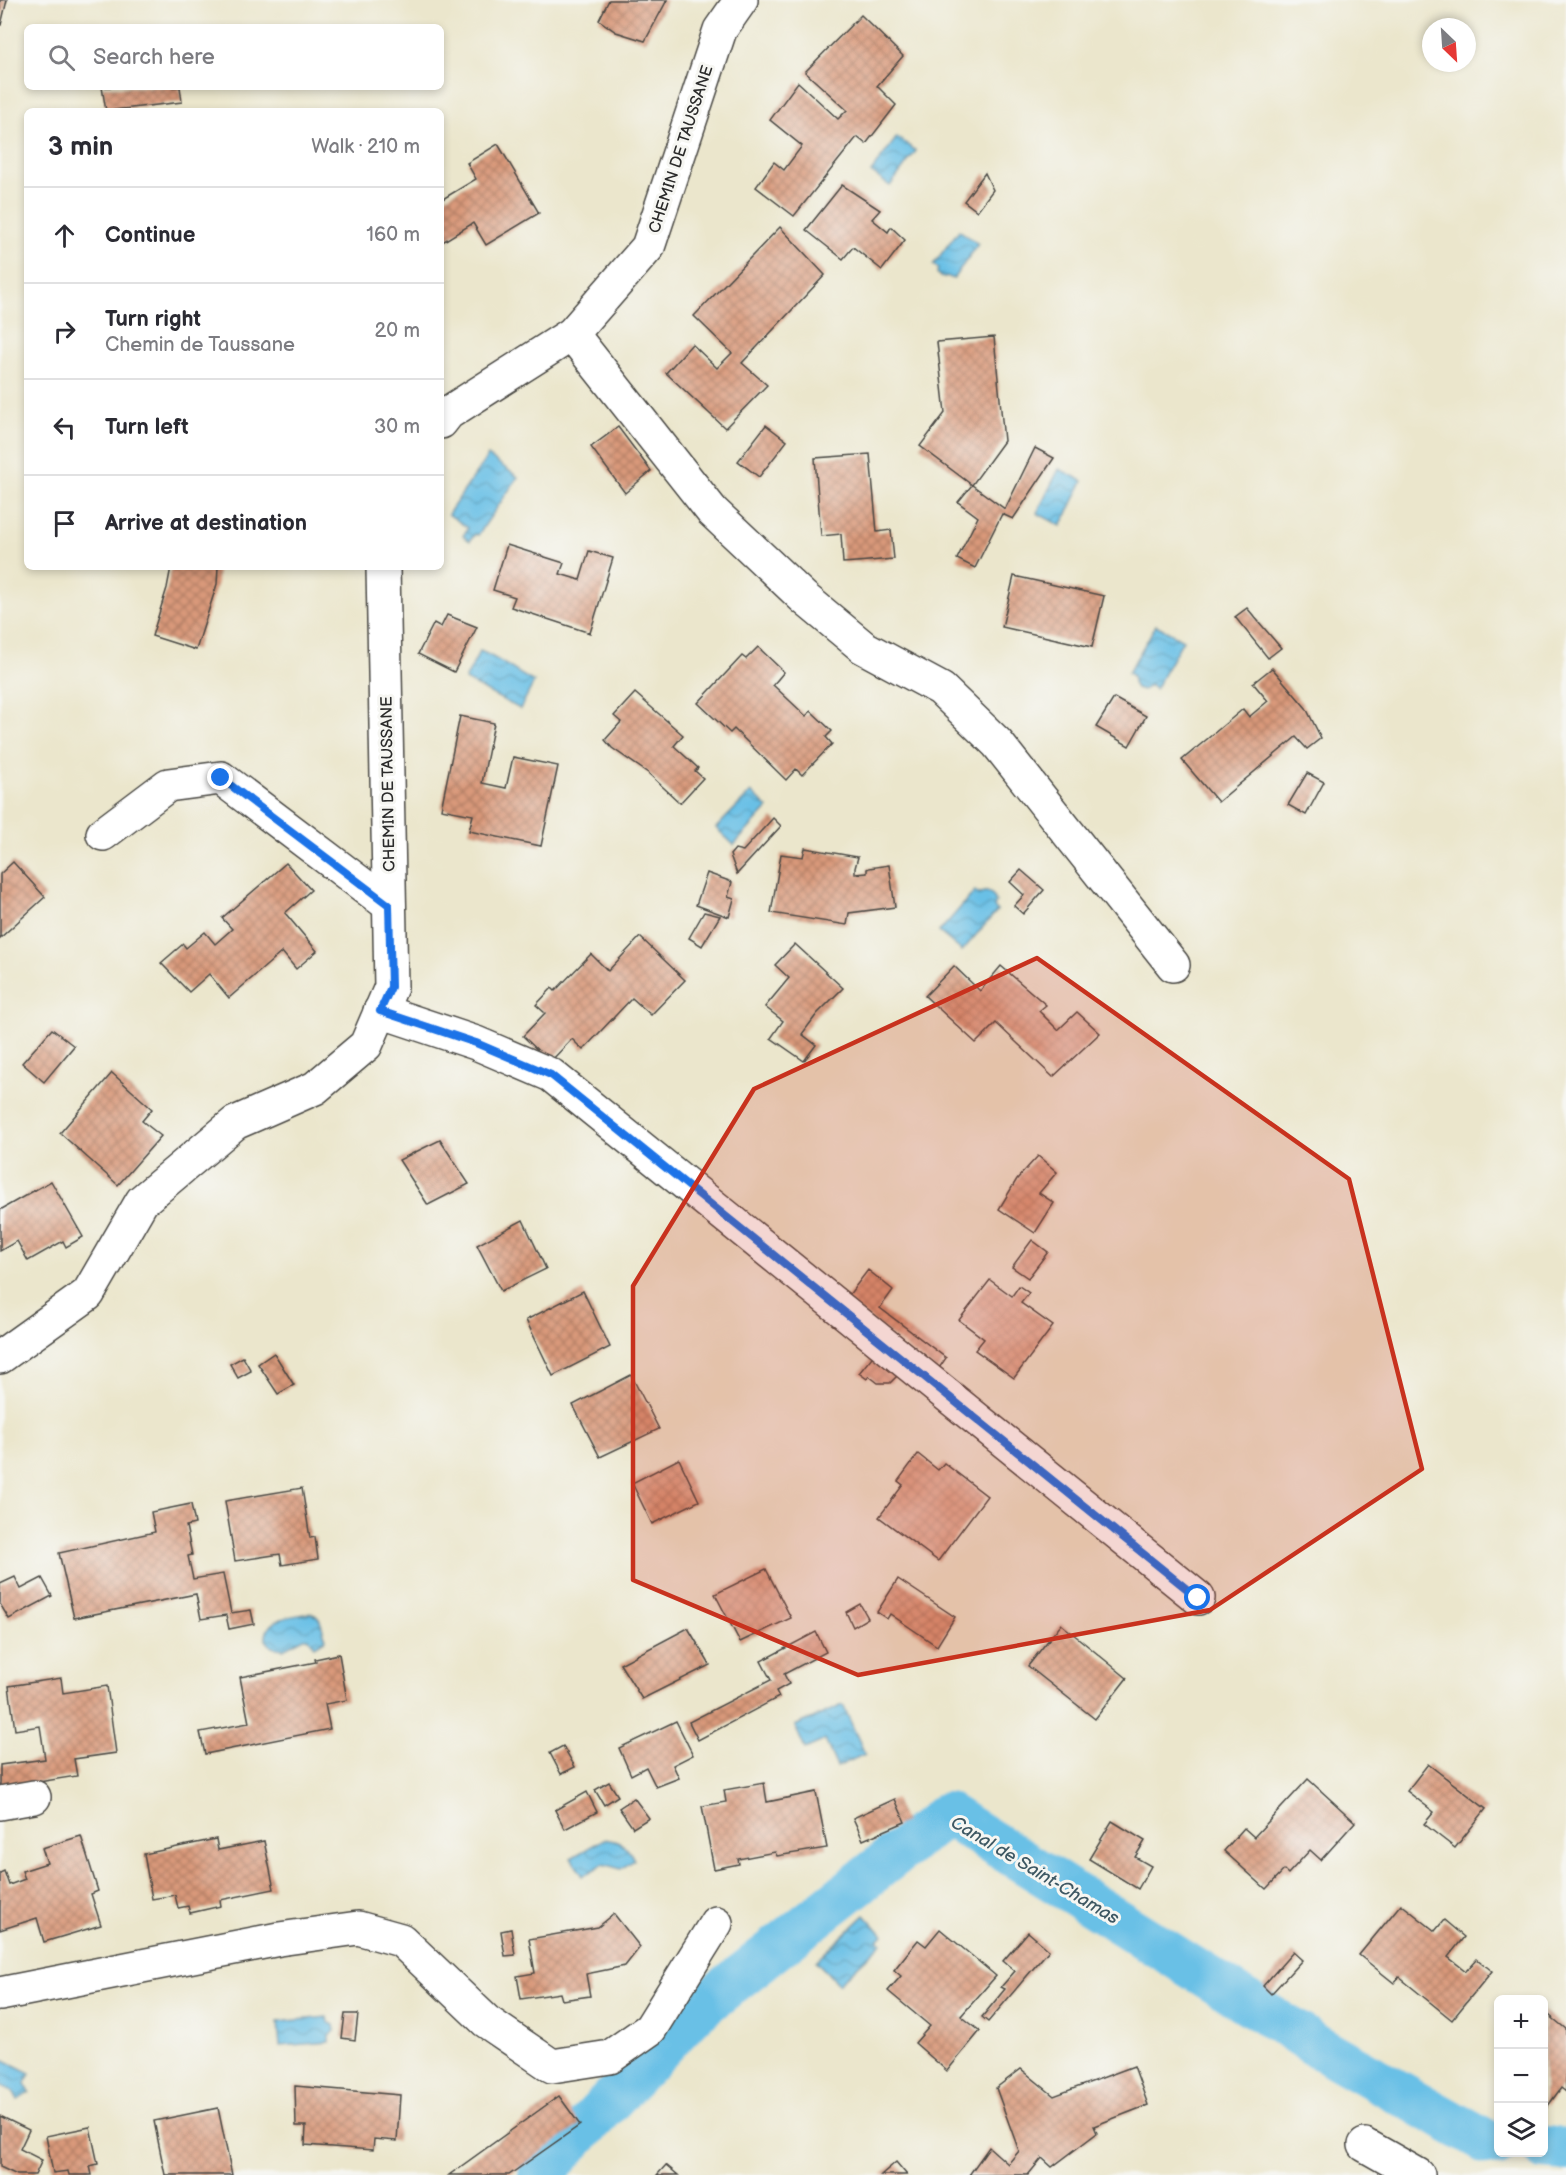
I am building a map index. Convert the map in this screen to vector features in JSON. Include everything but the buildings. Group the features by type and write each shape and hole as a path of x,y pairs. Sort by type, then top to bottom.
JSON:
{"street":[{"name":"CHEMIN DE TAUSSANE","path":"444,418 448,413 572,334 648,247 720,30 741,0"},
{"path":"572,334 712,511 804,598 863,647 941,689 997,743 1173,965"},
{"name":"CHEMIN DE TAUSSANE","path":"0,1357 88,1294 142,1201 235,1123 315,1088 366,1045 391,987 383,570"},
{"path":"103,834 168,785 221,778 389,905"},
{"path":"380,1011 476,1043 551,1075 1198,1598"},
{"path":"0,1803 34,1797"},
{"path":"0,1994 279,1939 358,1928 401,1940 486,2021 552,2066 609,2057 650,2029 716,1923"},
{"path":"1365,2145 1418,2175"}],"highlighted area":[{"path":"1037,958 1349,1179 1422,1469 1210,1610 858,1675 633,1580 633,1286 754,1089"}],"water":[{"path":"897,137 916,151 890,186 871,172"},
{"path":"959,230 978,244 953,279 947,276 940,277 937,273 938,268 933,265"},
{"path":"488,456 518,477 478,535 475,534 470,541 463,536 468,528 448,514"},
{"path":"1059,469 1083,481 1061,526 1037,513"},
{"path":"1156,625 1183,640 1155,689 1150,685 1143,690 1136,688 1133,676 1128,673"},
{"path":"480,651 534,682 520,709 465,680"},
{"path":"751,792 768,808 734,845 716,828"},
{"path":"975,891 979,894 988,892 992,894 997,911 962,951 939,932"},
{"path":"311,1613 320,1620 326,1639 315,1646 308,1638 283,1649 272,1647 266,1640 270,1626 275,1622"},
{"path":"843,1705 865,1754 837,1767 825,1740 805,1749 795,1726"},
{"path":"604,1839 623,1845 634,1860 621,1869 603,1864 583,1876 571,1858"},
{"path":"865,1915 883,1935 878,1940 882,1943 838,1984 816,1961"},
{"path":"327,2017 328,2022 334,2025 335,2031 329,2036 329,2042 280,2046 278,2022"},
{"path":"0,2058 30,2073 25,2084 30,2092 18,2100 13,2091 0,2085"}],"waterway":[{"name":"Canal de Saint-Chamas","path":"540,2175 695,2012 947,1814 1319,2047 1488,2143 1494,2144"},
{"name":"Canal de Saint-Chamas","path":"1548,2148 1566,2150"}],"route":[{"path":"221,778 389,905 391,987 380,1011 476,1043 551,1075 1198,1598"}]}
